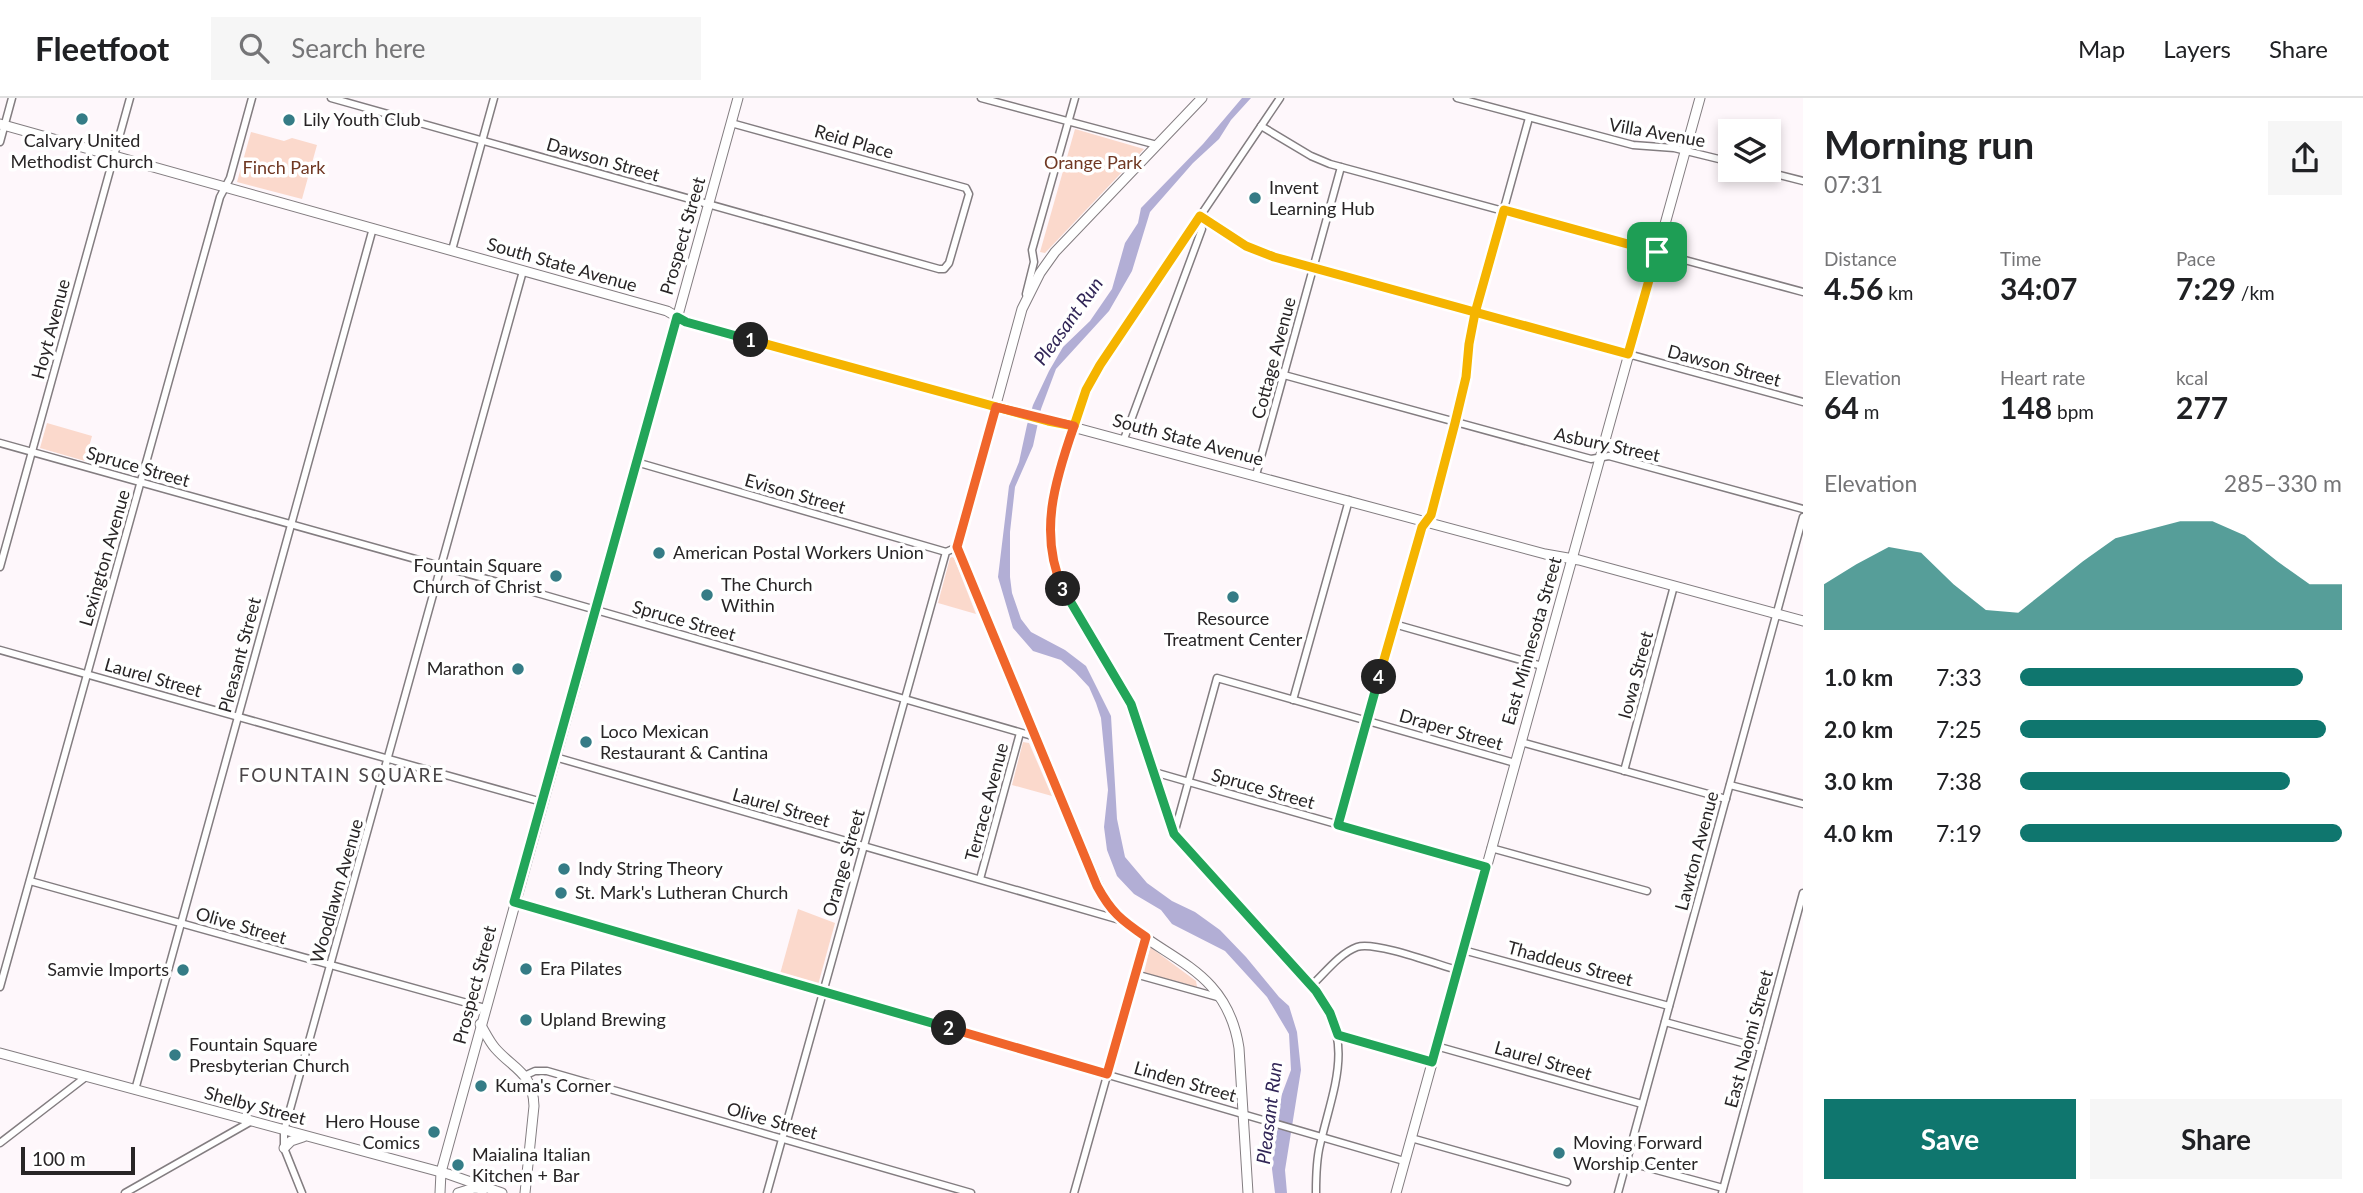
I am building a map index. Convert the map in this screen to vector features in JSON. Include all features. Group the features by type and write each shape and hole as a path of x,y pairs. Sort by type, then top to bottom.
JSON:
{"street":[{"path":"0,142 2,125 12,98"},
{"name":"Hoyt Avenue","path":"0,567 130,98"},
{"name":"Lexington Avenue","path":"0,987 220,197 226,188 252,98"},
{"name":"Dawson Street","path":"331,98 939,269 944,269 947,265"},
{"path":"452,250 494,98"},
{"name":"Prospect Street","path":"439,1193 441,1172 480,1024 738,98"},
{"path":"981,98 1157,145"},
{"path":"1075,98 1032,250 1034,262 957,547 1097,886 1107,904 1120,920 1198,972 1222,999 1233,1020 1238,1041 1248,1193"},
{"path":"1022,309 1040,273 1055,252 1202,98"},
{"path":"1280,98 1100,365 1086,390 1051,504 1050,534 1052,559 1062,589 1131,704 1174,834 1327,1006 1338,1035 1338,1073 1317,1160 1316,1193"},
{"name":"Villa Avenue","path":"1457,98 1633,145 1685,150 1718,159"},
{"name":"East Minnesota Street","path":"1396,1193 1700,98"},
{"path":"1338,825 1422,527 1431,515 1466,377 1475,313 1529,118"},
{"name":"Reid Place","path":"731,123 964,187 968,191 947,265"},
{"name":"South State Avenue","path":"2,125 667,311 686,322 1012,412 1124,439 1803,621"},
{"path":"1261,126 1311,156 1341,167 1803,292"},
{"name":"Cottage Avenue","path":"1256,475 1341,167"},
{"path":"1781,175 1803,181"},
{"path":"1124,439 1202,229 1200,216"},
{"name":"Dawson Street","path":"1200,216 1258,252 1803,402"},
{"name":"Pleasant Street","path":"135,1090 373,228"},
{"name":"Woodlawn Avenue","path":"302,1193 284,1148 284,1130 523,271"},
{"name":"Asbury Street","path":"1284,375 1592,459 1609,456 1803,509"},
{"name":"Spruce Street","path":"0,443 442,566 1036,737"},
{"name":"Evison Street","path":"636,463 946,552"},
{"path":"1293,700 1349,500"},
{"name":"Lawton Avenue","path":"1618,1193 1803,517"},
{"path":"946,552 957,547"},
{"name":"Orange Street","path":"767,1193 946,552"},
{"name":"Iowa Street","path":"1624,771 1675,586"},
{"path":"1394,624 1542,666"},
{"name":"Laurel Street","path":"0,650 542,802"},
{"name":"Draper Street","path":"1189,782 1217,678 1515,763"},
{"name":"Terrace Avenue","path":"980,879 1020,733"},
{"name":"Draper Street","path":"1521,742 1726,799"},
{"name":"Laurel Street","path":"555,757 1120,920"},
{"name":"Spruce Street","path":"1154,772 1486,867"},
{"path":"1174,834 1189,782"},
{"path":"1730,785 1803,804"},
{"path":"1491,848 1647,891"},
{"name":"Olive Street","path":"30,881 485,1008"},
{"name":"East Naomi Street","path":"1723,1190 1803,893"},
{"name":"Linden Street","path":"514,902 1404,1161"},
{"path":"1074,1193 1146,937"},
{"path":"1311,986 1348,952 1367,946 1457,970"},
{"name":"Thaddeus Street","path":"1463,950 1670,1006"},
{"path":"1135,974 1222,999"},
{"path":"1665,1022 1761,1048"},
{"path":"480,1024 494,1047 524,1076 532,1092 534,1102 525,1193"},
{"path":"1338,1035 1432,1062"},
{"name":"Laurel Street","path":"1436,1046 1642,1104"},
{"name":"Shelby Street","path":"0,1053 441,1172 479,1183 497,1192"},
{"name":"Olive Street","path":"524,1076 535,1071 547,1071 971,1193"},
{"path":"0,1143 88,1076"},
{"path":"125,1193 250,1122"},
{"path":"284,1148 296,1139 308,1137"},
{"path":"1411,1138 1567,1182"},
{"path":"1627,1162 1723,1190"},
{"path":"458,1193 474,1188 497,1192"}],"green space":[{"name":"Orange Park","path":"1075,129 1144,149 1045,253 1040,252"},
{"name":"Finch Park","path":"251,132 284,141 292,138 317,145 302,199 237,182"},
{"path":"47,423 92,436 85,461 40,448"},
{"path":"952,557 954,558 976,614 938,603"},
{"path":"1023,742 1029,743 1052,796 1012,785"},
{"path":"798,909 835,923 818,985 780,974"},
{"path":"1150,947 1196,981 1197,987 1144,973"}],"shaded area":[{"name":"Pleasant Run","path":"1242,98 1251,98 1231,120 1219,139 1193,163 1150,212 1132,271 1109,311 1056,369 1041,409 1033,446 1015,487 1010,532 1010,577 1012,593 1021,619 1031,632 1065,650 1086,666 1111,716 1117,819 1125,857 1147,883 1220,930 1289,1006 1297,1032 1301,1070 1285,1170 1287,1193 1275,1193 1272,1169 1282,1094 1291,1070 1289,1034 1267,997 1225,951 1172,924 1161,910 1134,894 1117,876 1107,850 1104,827 1108,790 1101,718 1096,703 1089,687 1075,672 1061,660 1033,651 1013,628 998,577 1009,486 1019,462 1033,405 1049,371 1063,347 1090,321 1112,289 1125,243 1138,223 1141,208 1203,144"}],"place":[{"name":"Calvary United Methodist Church","path":"82,119"},
{"name":"Lily Youth Club","path":"289,120"},
{"name":"Invent Learning Hub","path":"1255,198"},
{"name":"American Postal Workers Union","path":"659,553"},
{"name":"Fountain Square Church of Christ","path":"556,576"},
{"name":"The Church Within","path":"707,595"},
{"name":"Resource Treatment Center","path":"1233,597"},
{"name":"Marathon","path":"518,669"},
{"name":"Loco Mexican Restaurant & Cantina","path":"586,742"},
{"name":"Indy String Theory","path":"564,869"},
{"name":"St. Mark's Lutheran Church","path":"561,893"},
{"name":"Era Pilates","path":"526,969"},
{"name":"Samvie Imports","path":"183,970"},
{"name":"Upland Brewing","path":"526,1020"},
{"name":"Fountain Square Presbyterian Church","path":"175,1055"},
{"name":"Kuma's Corner","path":"481,1086"},
{"name":"Hero House Comics","path":"434,1132"},
{"name":"Moving Forward Worship Center","path":"1559,1153"},
{"name":"Maialina Italian Kitchen + Bar","path":"458,1165"}],"district":[{"name":"FOUNTAIN SQUARE","path":"342,775"}],"route":[{"path":"1657,252 1504,210 1475,313 1466,377 1431,515 1422,527 1338,825 1486,867 1432,1062 1338,1035 1325,1003 1316,991 1174,834 1131,704 1062,589 1054,565 1050,545 1051,504 1074,426 996,407 957,547 1097,886 1120,920 1146,937 1107,1074 514,902 677,317 752,341 1074,426 1086,390 1100,365 1200,216 1258,252 1394,291 1475,313 1527,327 1579,342 1628,354 1657,252"}]}
